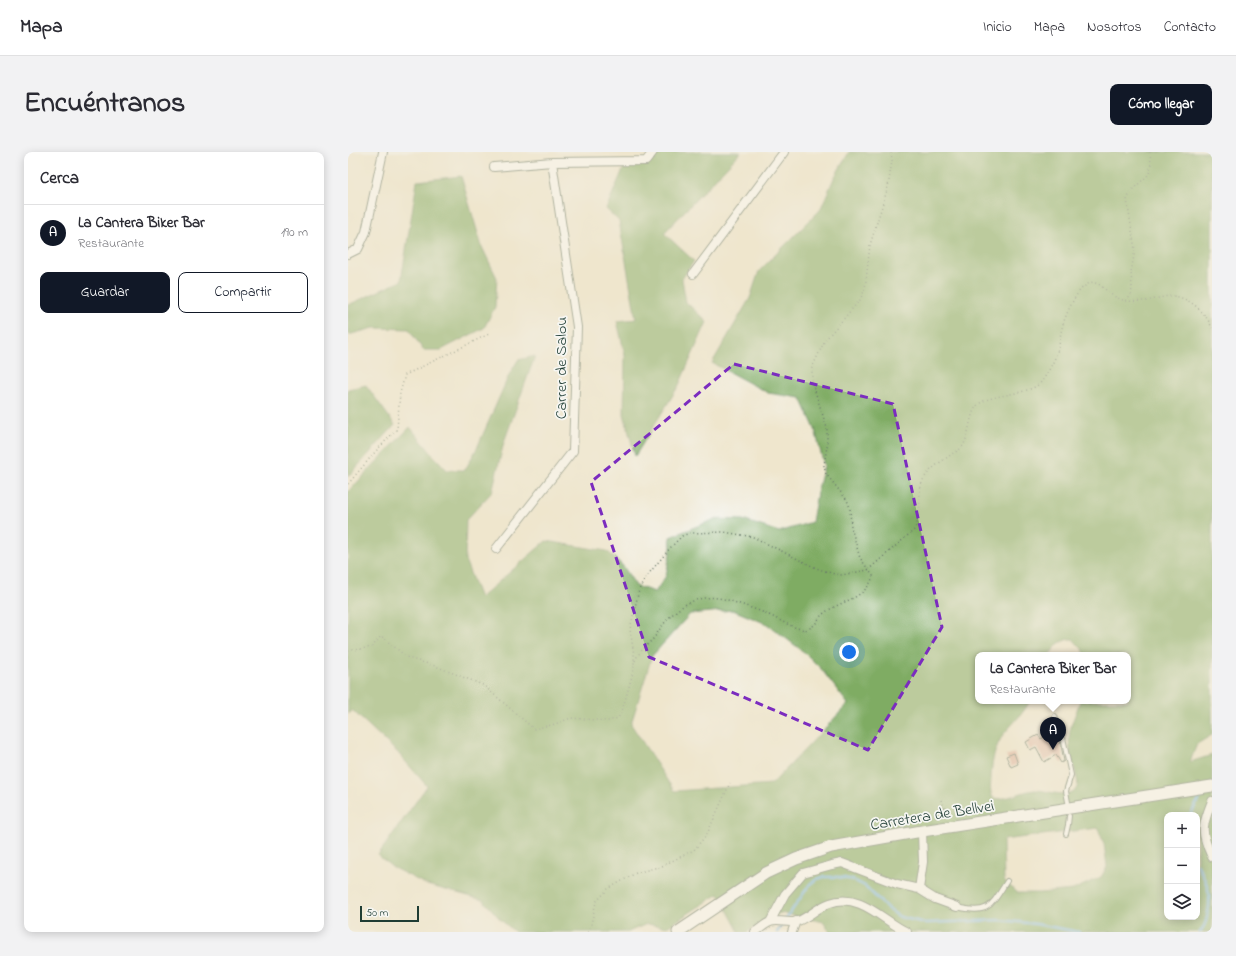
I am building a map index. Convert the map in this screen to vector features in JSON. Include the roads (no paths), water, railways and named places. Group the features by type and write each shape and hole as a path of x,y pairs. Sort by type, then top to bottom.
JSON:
{"main road":[{"name":"Carretera de Bellvei","path":"678,932 766,873 796,859 831,848 922,831 1212,786"}],"street":[{"path":"348,254 358,250 366,232 383,152"},
{"path":"494,166 552,162 646,161 653,152"},
{"path":"693,274 784,152"},
{"name":"Carrer de Salou","path":"496,549 573,451 577,328 552,162"},
{"path":"1212,801 1203,823 1203,834 1212,857"},
{"path":"919,889 923,862 922,831"},
{"path":"774,922 785,894 803,873 842,863 897,884 919,889 935,899 957,906"},
{"path":"755,932 774,922 796,921 832,902 846,901 863,905 874,910 907,932"},
{"path":"792,932 796,921"}],"lane":[{"path":"1055,716 1058,728 1062,732 1071,775 1066,791 1068,802"},
{"path":"1066,834 1069,816"},
{"path":"957,906 978,911 985,908 991,904 1007,881"}],"waterway":[{"path":"1192,812 1199,799 1209,791"},
{"path":"1200,870 1209,893 1209,905 1206,920 1204,927 1200,932"},
{"path":"777,932 810,884 817,879 824,877 838,877 853,880 865,886 888,909 900,917 925,923 1001,920 1036,924 1079,932"}],"place":[{"name":"La Cantera Biker Bar","path":"1053,750"}]}
